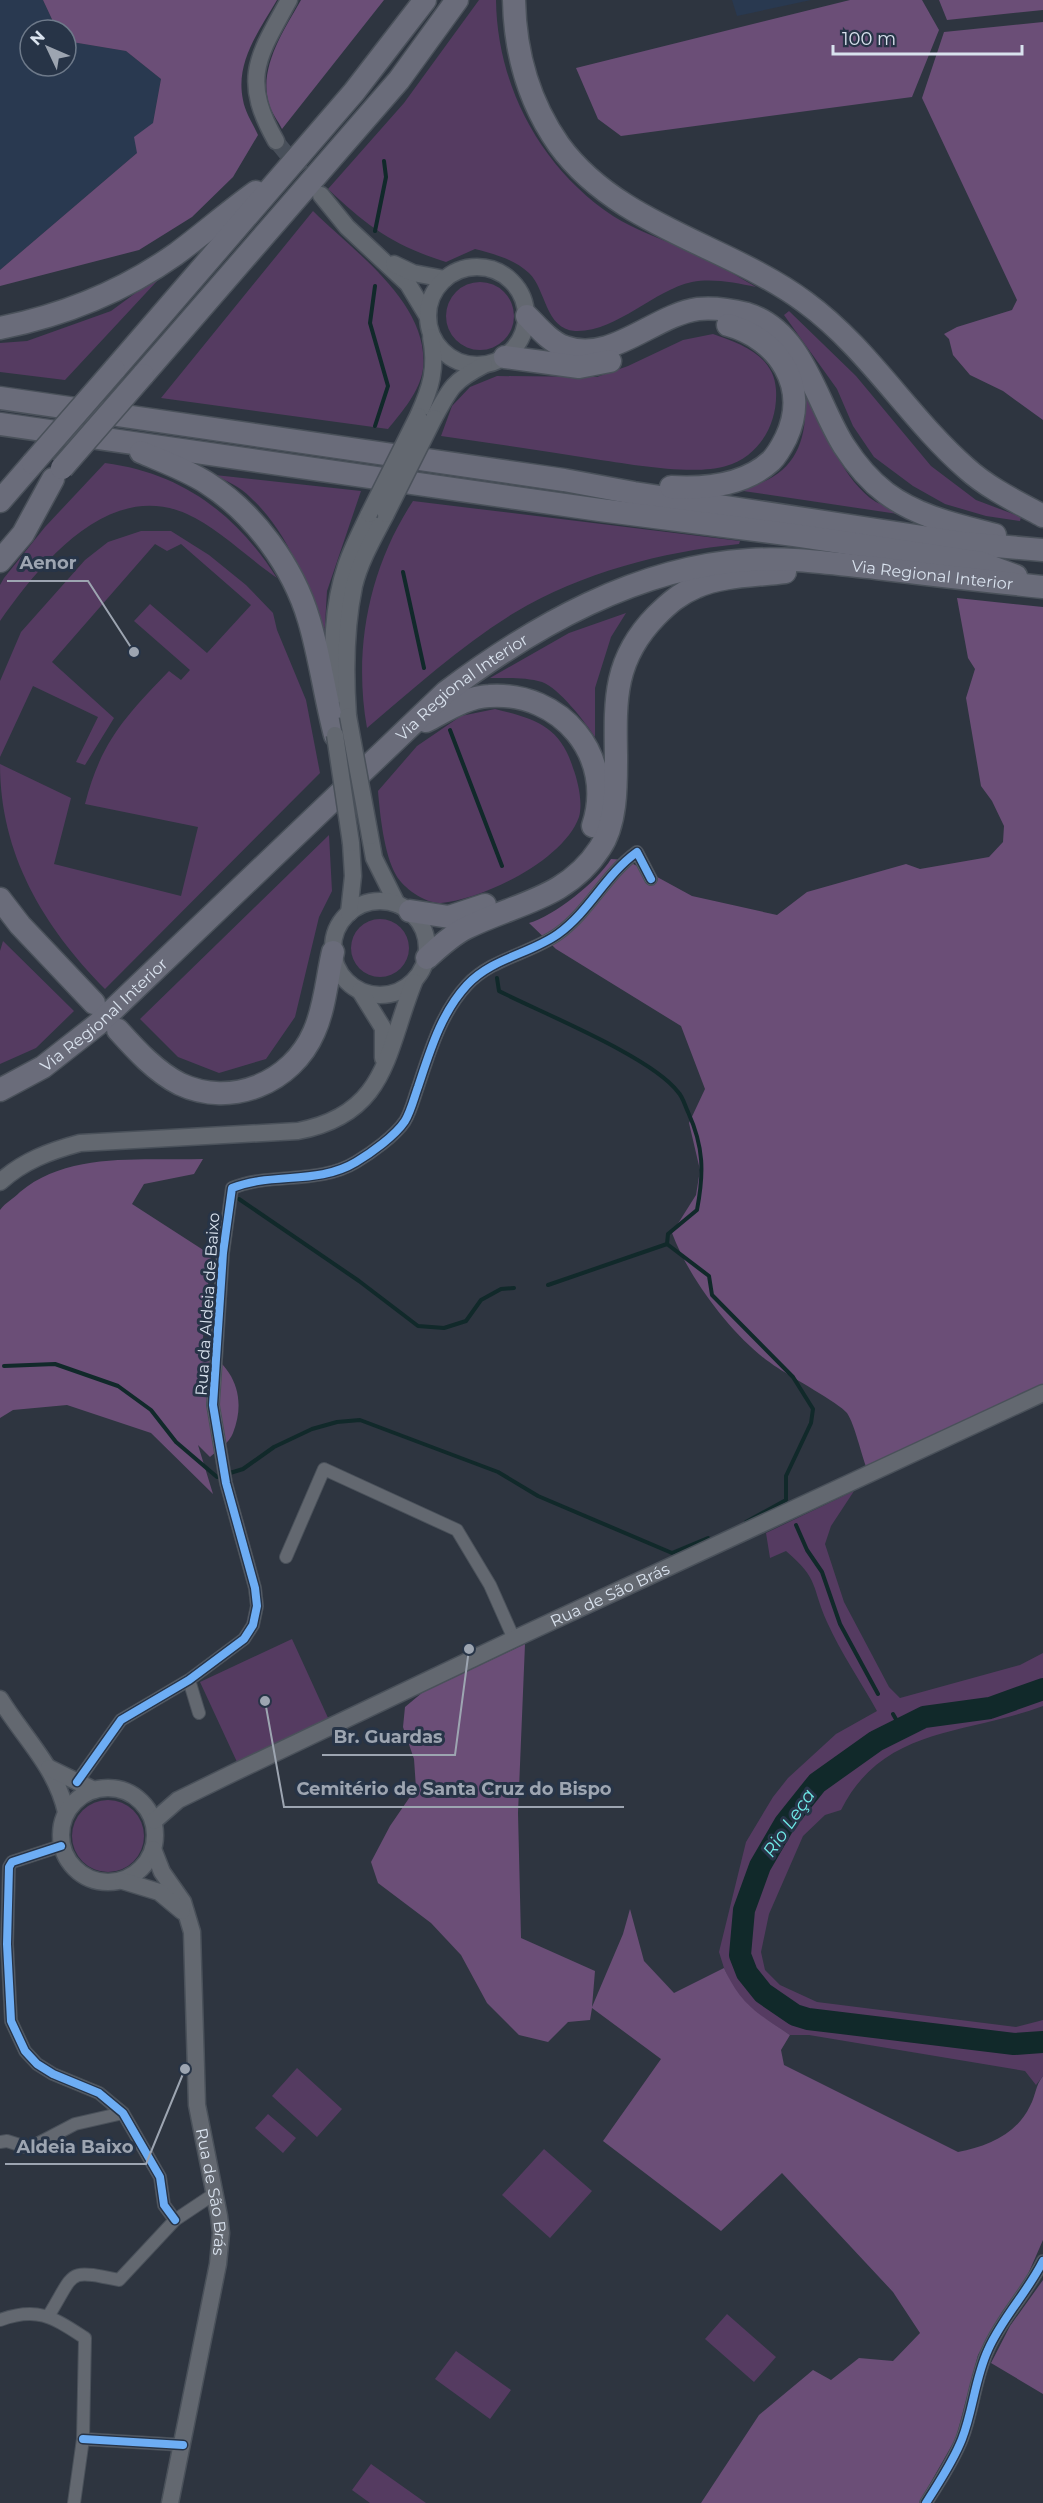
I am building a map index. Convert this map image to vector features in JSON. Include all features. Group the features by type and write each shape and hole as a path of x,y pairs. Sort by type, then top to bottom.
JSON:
{"highway":[{"path":"0,501 373,69 424,0"},
{"path":"0,540 399,80 457,0"},
{"path":"514,0 515,34 524,76 539,111 559,145 581,169 630,207 745,265 806,303 840,331 967,469 1006,496 1043,516"},
{"path":"0,328 57,315 115,292 176,254 286,171"},
{"path":"527,316 549,338 564,347 581,351 620,342 672,317 697,309 724,309 750,315 769,324 783,338 814,386 844,445 861,469 885,493 913,510 942,521 1043,549"},
{"path":"494,361 579,367 602,363 626,355 678,329 713,323 745,330 757,336 785,367 792,384 795,404 793,423 772,460 756,472 738,480 693,488 564,480"},
{"path":"0,398 564,480 634,493 962,543 1043,549"},
{"path":"0,424 981,563 1043,586"},
{"path":"114,441 206,482 259,529 283,562 308,619 335,735"},
{"path":"0,496 33,463"},
{"path":"0,561 23,534 58,473"},
{"name":"Via Regional Interior","path":"0,1090 43,1067 98,1024 398,735 446,692 494,655 564,615 610,594 678,571 750,560 831,563 1043,586"},
{"path":"427,958 443,943 466,928 546,897 580,872 602,847 612,814 616,782 615,708 618,682 627,654 641,632 672,599 717,580 831,563"},
{"path":"398,735 465,701 489,696 538,702 564,720 589,751 597,775 598,793 595,822 587,843 568,867 537,887 449,917 403,907"},
{"path":"0,899 20,925 94,1004"},
{"path":"118,1030 144,1059 180,1084 208,1093 243,1092 267,1084 300,1058 315,1031 333,952"}],"main road":[{"path":"276,141 263,119 255,96 256,71 268,37 289,0"},
{"path":"321,195 347,227 408,284 445,354 470,365 494,361"},
{"path":"382,258 413,273 445,279"},
{"path":"349,913 353,876 351,843 335,735 335,612 346,564 377,514 426,417 459,378 494,361 520,339 527,316 524,300 517,286 505,275 490,268 474,267 459,271 445,279 433,297 429,324 435,357 434,377 426,417"},
{"path":"0,1182 14,1169 50,1151 80,1143 298,1131 321,1127 355,1107 384,1072 393,1050 399,1017 427,958 427,940 421,924 403,907 382,880 374,858 348,716 345,667 354,585 377,514"},
{"path":"403,907 372,902 349,913 340,924 334,937 333,952 337,968 346,982 360,991 374,996 388,996 402,991 414,982"},
{"path":"360,991 383,1028 384,1072"},
{"name":"Rua de São Brás","path":"170,2503 218,2264 221,2233 197,2105 192,1932 183,1902 162,1872 153,1850 156,1835 154,1821 178,1800 514,1638 1043,1393"},
{"path":"0,1699 49,1768 61,1789 66,1812"},
{"path":"49,1768 94,1790"},
{"name":"Rua de São Brás","path":"94,1790 110,1788 125,1791 138,1798 178,1800"},
{"path":"94,1790 73,1803 66,1812 62,1824 62,1846 70,1864 80,1874 93,1881 123,1881 159,1892 186,1913"},
{"path":"138,1798 154,1821"},
{"path":"123,1881 141,1868 153,1850"}],"street":[{"name":"Rua da Aldeia de Baixo","path":"77,1782 122,1720 189,1680 244,1639 253,1625 257,1606 255,1588 222,1467 213,1404 223,1253 232,1188 245,1183 315,1177 355,1162 405,1122 446,1015 468,984 488,968 556,936 576,920 622,862 637,852 651,879"},
{"path":"286,1557 324,1469 457,1530 490,1586 514,1638"},
{"path":"189,1680 199,1713"},
{"path":"62,1846 12,1862 9,1867 7,1944 11,2021 25,2051 38,2064 53,2074 83,2084 99,2093 123,2113 160,2177 164,2205 175,2220"},
{"path":"0,2142 7,2141 29,2148 75,2124 123,2113"},
{"path":"49,2315 73,2276 82,2272 119,2280 175,2220 214,2194"},
{"path":"926,2503 954,2458 963,2437 986,2354 994,2337 1032,2284 1043,2261"},
{"path":"0,2320 28,2313 49,2315 85,2338 83,2439 74,2503"},
{"path":"83,2439 183,2445"}],"shaded area":[{"path":"0,0 43,0 51,18 18,18 18,78 78,78 78,43 126,51 161,79 153,123 137,153 0,270"},
{"path":"43,0 277,0 256,35 245,60 241,86 243,100 258,135 233,177 192,217 139,250 0,286 0,270 137,153 134,137 153,123 161,79 126,51 78,43 78,18 51,18"},
{"path":"301,0 384,0 282,129 269,104 267,77 275,50"},
{"path":"479,0 496,0 498,32 514,93 528,122 564,174 587,196 621,221 702,257 756,287 716,281 692,282 663,293 605,325 590,330 565,329 552,316 535,280 517,264 475,249 446,262 428,256 382,233 328,189 404,103"},
{"path":"732,0 811,0 737,16"},
{"path":"850,0 922,0 939,30 912,97 621,136 598,119 576,68"},
{"path":"939,0 1043,0 1043,10 947,20"},
{"path":"1043,22 1043,420 1003,391 970,375 953,355 949,339 944,334 957,327 1012,310 1017,300 922,98 944,32"},
{"path":"313,211 386,281 415,322 422,345 421,377 414,393 388,429 161,398"},
{"path":"156,278 158,280 65,380 0,372 0,343 27,341 111,311"},
{"path":"480,282 493,285 504,292 511,303 514,316 511,329 504,340 493,347 480,350 467,347 456,340 449,329 446,316 449,303 456,292 467,285"},
{"path":"789,311 856,376 931,466 976,500 1021,517 1020,521 986,516 945,504 913,486 874,457 853,426 837,389 784,315"},
{"path":"713,334 745,347 763,360 774,378 776,390 774,414 764,437 748,455 726,466 696,470 661,468 441,436 452,406 470,387 497,376 597,377 628,366 683,340"},
{"path":"808,395 836,454 854,482 876,502 899,510 898,514 743,491 744,488 775,476 794,455 804,429 805,396"},
{"path":"105,463 159,476 204,500 244,534 277,578 221,535 187,514 158,506 130,508 104,517 79,533 35,575 0,621 0,585 4,578 45,527"},
{"path":"215,475 361,491 327,591 324,641 305,583 277,528 246,493"},
{"path":"413,501 740,541 739,544 681,552 623,566 567,586 540,599 514,613 476,639 367,728 362,669 368,610 385,554"},
{"path":"141,531 171,531 209,555 246,585 273,613 277,630 306,700 320,773 105,989 62,940 29,887 8,828 2,797 0,764 71,798 54,864 181,896 198,827 85,804 91,782 107,746 128,716 169,671 181,680 190,670 134,621 150,604 207,653 251,605 181,544 167,551 155,544 52,662 114,718 85,765 76,762 98,717 33,686 0,757 0,681 21,632 85,560 108,542"},
{"path":"957,598 1043,607 1043,1387 867,1469 847,1413 762,1357 730,1326 690,1270 672,1233 696,1195 700,1170 689,1123 705,1089 681,1026 556,949 529,923 550,913 574,897 596,878 611,859 626,860 692,896 777,915 807,892 906,864 920,869 989,857 1003,842 1004,826 992,801 981,786 966,698 975,669 968,658"},
{"path":"626,613 611,637 595,688 595,737 571,706 549,685 529,679 490,678 569,633"},
{"path":"495,709 544,726 561,742 575,773 580,799 579,817 571,833 557,848 520,875 479,894 459,900 435,903 416,894 396,875 388,856 383,834 378,791 417,746 461,716"},
{"path":"329,835 332,891 319,917 295,1017 266,1059 219,1073 178,1057 140,1019"},
{"path":"374,919 386,919 401,927 409,942 409,954 401,969 386,977 374,977 359,969 351,954 351,942 359,927"},
{"path":"3,941 74,1011 36,1048 0,1064 0,951"},
{"path":"203,1159 194,1174 144,1184 132,1204 211,1255 202,1348 222,1364 230,1374 238,1395 239,1407 233,1433 223,1446 210,1457 198,1445 213,1494 151,1433 67,1405 13,1410 0,1418 0,1210 39,1179 83,1164 131,1160"},
{"path":"854,1491 831,1526 825,1544 844,1602 889,1687 900,1698 1020,1665 1043,1653 1043,1706 929,1737 879,1762 859,1783 841,1810 825,1815 803,1836 769,1914 761,1952 765,1970 780,1985 817,2002 1016,2027 1043,2020 1043,2076 1036,2085 1025,2071 809,2035 790,2035 753,2011 735,1993 719,1952 746,1842 773,1797 788,1778 836,1734 877,1711 833,1634 810,1577 786,1551 770,1558 766,1533"},
{"path":"292,1639 329,1720 237,1762 200,1682"},
{"path":"525,1644 518,1813 521,1938 595,1971 592,2007 623,1934 630,1909 644,1961 674,1993 724,1968 730,1981 744,2000 790,2035 781,2050 784,2065 958,2152 980,2147 1009,2132 1024,2116 1043,2076 1043,2240 1025,2281 1002,2312 978,2355 956,2438 919,2503 701,2503 759,2415 813,2370 831,2380 859,2358 893,2361 920,2333 893,2292 782,2173 721,2231 603,2141 661,2059 592,2008 590,2020 568,2022 548,2042 519,2035 487,2003 461,1955 431,1923 378,1883 371,1862 390,1826 416,1788 414,1759 403,1727 405,1707 423,1692"},
{"path":"108,1800 128,1806 138,1816 144,1836 138,1856 128,1866 108,1872 88,1866 78,1856 72,1836 78,1816 88,1806"},
{"path":"297,2068 342,2109 317,2137 272,2096"},
{"path":"268,2114 296,2138 283,2153 255,2128"},
{"path":"544,2149 592,2191 550,2238 502,2195"},
{"path":"1043,2280 1043,2394 991,2363 1010,2326"},
{"path":"727,2314 776,2357 754,2382 705,2339"},
{"path":"456,2351 511,2390 490,2419 435,2379"},
{"path":"371,2464 426,2503 370,2503 352,2490"}],"waterway":[{"path":"375,231 386,177 384,161"},
{"path":"375,286 370,323 388,386 375,426"},
{"path":"403,572 424,668"},
{"path":"450,730 502,866"},
{"path":"497,978 499,991 621,1050 665,1079 681,1096 700,1149 701,1184 697,1210 668,1234 667,1244"},
{"path":"239,1199 359,1281 418,1326 444,1328 466,1321 481,1300 501,1289 514,1288"},
{"path":"548,1285 667,1244 709,1276 712,1295 793,1377 813,1409 811,1423 786,1476 786,1500 746,1522"},
{"path":"4,1366 55,1364 118,1386 151,1410 176,1442 217,1477 243,1469 274,1447 312,1429 337,1422 360,1420 498,1472 538,1496 672,1553 708,1538"},
{"path":"796,1525 807,1550 822,1572 840,1624 878,1694"},
{"name":"Rio Leça","path":"1043,1689 990,1708 924,1717 876,1741 817,1783 785,1823 760,1866 744,1910 740,1955 747,1973 763,1993 795,2015 808,2019 1014,2044 1043,2042"},
{"path":"893,1714 901,1728"}],"tunnel":[{"path":"276,141 317,191"}],"cycle path":[{"path":"77,1782 121,1720 189,1680 244,1639 253,1625 257,1606 255,1588 226,1483 213,1405 223,1253 232,1188 263,1180 326,1174 356,1162 375,1149 405,1121 437,1033 450,1008 467,985 488,968 558,934 579,915 616,871 637,852 651,879"},
{"path":"61,1846 12,1862 9,1867 7,1944 11,2021 25,2051 37,2064 53,2074 99,2093 123,2113 160,2177 164,2205 175,2220"},
{"path":"926,2503 962,2439 988,2350 1000,2327 1043,2261"},
{"path":"83,2439 183,2445"}],"place":[{"name":"Aenor","path":"134,652"},
{"name":"Br. Guardas","path":"469,1649"},
{"name":"Cemitério de Santa Cruz do Bispo","path":"265,1701"},
{"name":"Aldeia Baixo","path":"185,2069"}]}
